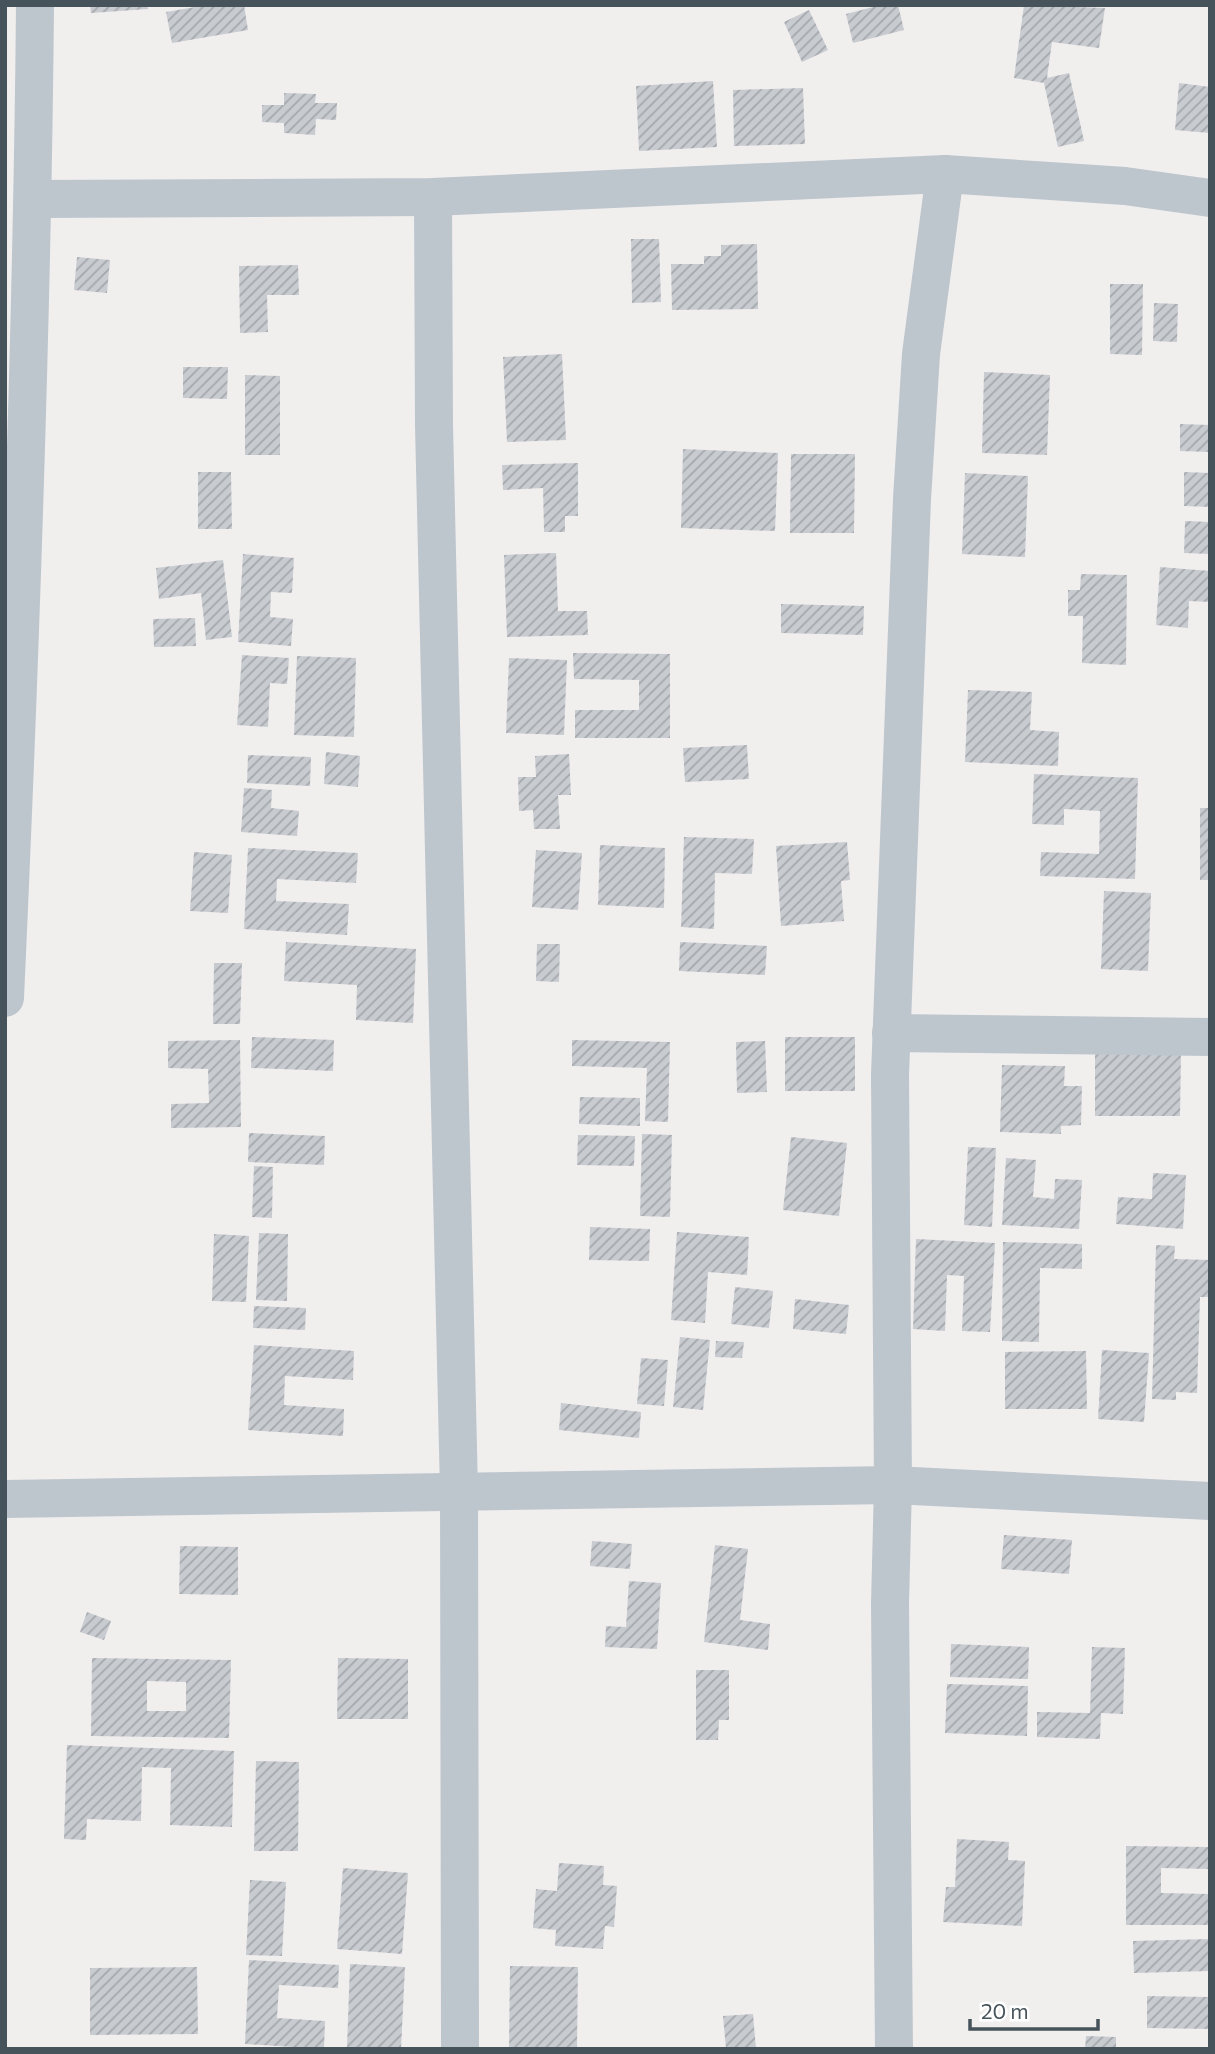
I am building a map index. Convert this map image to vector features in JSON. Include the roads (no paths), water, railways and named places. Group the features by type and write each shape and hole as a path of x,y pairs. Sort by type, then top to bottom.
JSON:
{"street":[{"path":"5,998 20,654 33,199 35,5"},
{"path":"33,199 433,197 945,174 1125,186 1210,198"},
{"path":"894,2049 890,1604 891,1033 912,499 921,354 945,174"},
{"path":"433,197 434,425 459,1491 460,2049"},
{"path":"891,1033 1210,1037"},
{"path":"5,1499 892,1485 1210,1501"}]}
